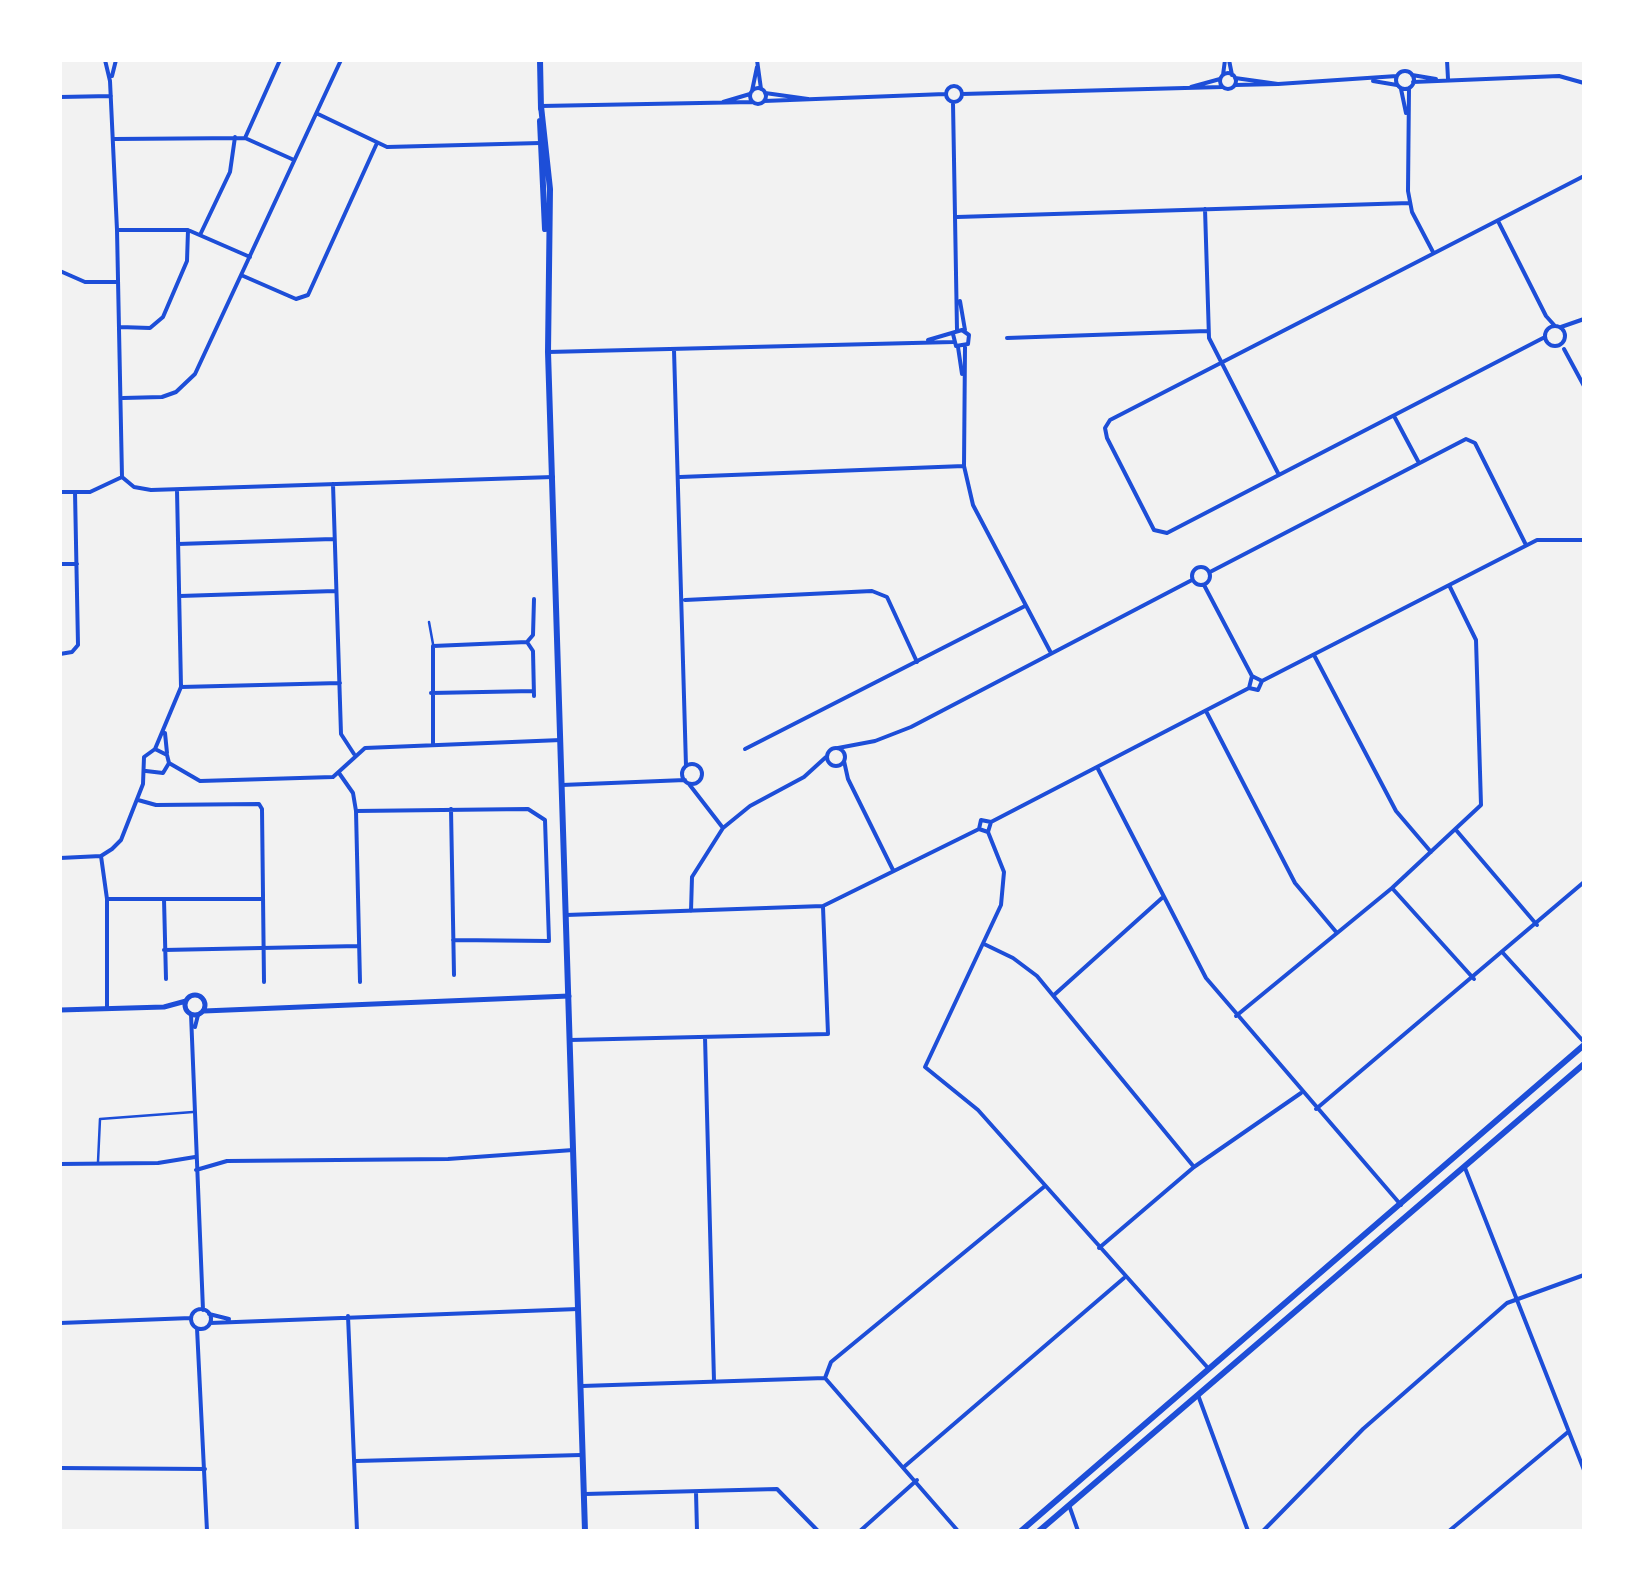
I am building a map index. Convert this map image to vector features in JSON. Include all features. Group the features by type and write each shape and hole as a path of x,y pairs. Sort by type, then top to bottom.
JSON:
{"main road":[{"path":"540,60 540,143 548,268"},
{"path":"541,106 550,189 548,352 586,1531"},
{"path":"1021,1531 1583,1052"},
{"path":"1039,1531 1464,1166 1583,1052"},
{"path":"1456,1157 1464,1166"},
{"path":"1401,1205 1409,1214"},
{"path":"1208,1368 1216,1378"},
{"path":"1188,1385 1197,1394"},
{"path":"1061,1495 1069,1505"}],"street":[{"path":"111,60 123,398 122,477"},
{"path":"110,81 111,60"},
{"path":"245,138 280,60"},
{"path":"123,398 162,397 186,384 242,276 341,60"},
{"path":"756,60 764,102"},
{"path":"1222,88 1227,60"},
{"path":"1227,60 1234,79"},
{"path":"1448,60 1448,79"},
{"path":"753,102 757,67"},
{"path":"1192,87 1222,77 1278,84 1373,81 1397,76 1402,71 1411,82 1406,114 1410,203 1434,254"},
{"path":"1397,76 1406,114"},
{"path":"1373,81 1399,86 1436,79 1560,76 1584,83"},
{"path":"945,94 952,86 962,94 1222,88 1234,79"},
{"path":"723,102 763,91 808,99"},
{"path":"541,106 945,94 954,102"},
{"path":"962,94 954,102 960,301 964,330 970,338 962,347 964,466 973,505 1051,653"},
{"path":"60,98 111,96"},
{"path":"318,114 376,143 396,147 540,143"},
{"path":"200,235 230,172 235,137"},
{"path":"113,140 245,138 294,160"},
{"path":"242,276 296,299 308,295 376,143"},
{"path":"1546,316 1545,337 1533,347 1160,534 1146,514 1105,428 1110,420 1584,176"},
{"path":"957,217 1410,203"},
{"path":"1205,209 1207,331 1279,475"},
{"path":"1498,221 1546,316 1566,334"},
{"path":"117,230 188,230 250,257"},
{"path":"120,328 150,328 163,316 187,262 188,230"},
{"path":"60,272 85,282 118,282"},
{"path":"953,342 960,301"},
{"path":"1533,347 1562,344 1566,334 1584,319"},
{"path":"1547,330 1576,324"},
{"path":"928,340 964,330"},
{"path":"1007,338 1207,331"},
{"path":"1545,337 1549,344"},
{"path":"548,352 928,340 953,342 962,347"},
{"path":"1564,349 1584,386"},
{"path":"674,350 687,753 684,769 696,795 723,828"},
{"path":"1394,416 1419,464"},
{"path":"1204,585 1210,572 1466,439 1474,443 1526,545"},
{"path":"680,477 964,466"},
{"path":"122,477 134,487 177,490 552,477"},
{"path":"60,492 106,488 122,477"},
{"path":"333,484 341,734 354,754"},
{"path":"60,858 102,856 121,840 143,784 144,758 165,733 181,686 177,490"},
{"path":"60,654 76,650 76,492"},
{"path":"178,544 335,539"},
{"path":"979,829 981,820 991,822 1249,688 1258,690 1262,681 1526,545 1537,540 1584,540"},
{"path":"60,564 76,564"},
{"path":"691,912 692,877 723,828 810,772 830,749 858,745 911,727 1192,580 1198,566 1210,572"},
{"path":"1192,580 1204,585 1252,676 1262,681"},
{"path":"1236,1016 1392,888 1478,810 1481,796 1476,640 1450,587"},
{"path":"180,596 336,591"},
{"path":"683,600 872,591 887,597 917,662"},
{"path":"433,744 433,646 526,642 533,635 534,599"},
{"path":"746,749 1025,606"},
{"path":"430,693 534,693 533,651 526,642"},
{"path":"1314,655 1396,811 1432,852"},
{"path":"1249,688 1252,676"},
{"path":"181,686 340,683"},
{"path":"1206,711 1295,883 1337,932"},
{"path":"165,733 169,763 200,781 339,774"},
{"path":"339,774 354,754 365,748 561,740"},
{"path":"810,772 833,766 858,745"},
{"path":"838,748 848,779 893,871"},
{"path":"155,749 167,755"},
{"path":"687,753 701,769 696,795"},
{"path":"826,756 848,779"},
{"path":"163,774 169,763"},
{"path":"669,779 694,764"},
{"path":"1097,766 1206,978 1401,1205"},
{"path":"146,771 156,776"},
{"path":"143,784 163,774 183,774"},
{"path":"339,774 353,793 356,812 360,982"},
{"path":"562,785 700,780"},
{"path":"138,800 156,804 259,804 264,982"},
{"path":"356,812 528,808 544,820 548,941 453,940"},
{"path":"451,809 454,976"},
{"path":"991,822 988,832 1004,872 1001,905 925,1067 978,1110 1208,1368"},
{"path":"566,915 823,906 979,829 988,832"},
{"path":"1456,830 1537,925"},
{"path":"102,856 107,1008"},
{"path":"1316,1109 1584,882"},
{"path":"1392,888 1474,978"},
{"path":"1054,996 1163,897"},
{"path":"106,900 264,898"},
{"path":"164,899 166,979"},
{"path":"570,1040 828,1034 823,906"},
{"path":"984,944 1013,958 1054,996 1194,1167"},
{"path":"164,950 359,946"},
{"path":"1503,953 1583,1052"},
{"path":"60,1010 164,1006 194,995 219,1007"},
{"path":"164,1006 195,1013 219,1007 569,996"},
{"path":"201,1343 208,1325 200,1293 194,1032 195,1013 204,999"},
{"path":"186,1001 195,1013"},
{"path":"704,1037 714,1382"},
{"path":"1100,1248 1194,1167 1302,1092"},
{"path":"196,1170 228,1160 448,1159 573,1150"},
{"path":"60,1164 158,1163 196,1157"},
{"path":"1464,1166 1584,1470"},
{"path":"824,1378 831,1362 1045,1186"},
{"path":"1263,1531 1363,1428 1518,1297 1584,1275"},
{"path":"906,1466 1124,1278"},
{"path":"200,1293 193,1324 201,1343 207,1531"},
{"path":"60,1323 169,1320 208,1325 234,1320 578,1308"},
{"path":"195,1312 234,1320"},
{"path":"348,1316 357,1531"},
{"path":"582,1386 824,1378 906,1466 958,1531"},
{"path":"1197,1394 1248,1531"},
{"path":"1448,1531 1570,1431"},
{"path":"356,1461 584,1455"},
{"path":"60,1468 205,1469"},
{"path":"860,1531 917,1480"},
{"path":"585,1494 777,1490 818,1531"},
{"path":"696,1492 697,1531"},
{"path":"1069,1505 1078,1531"}],"lane":[{"path":"429,622 433,646"},
{"path":"98,1163 100,1118 195,1112"}]}
